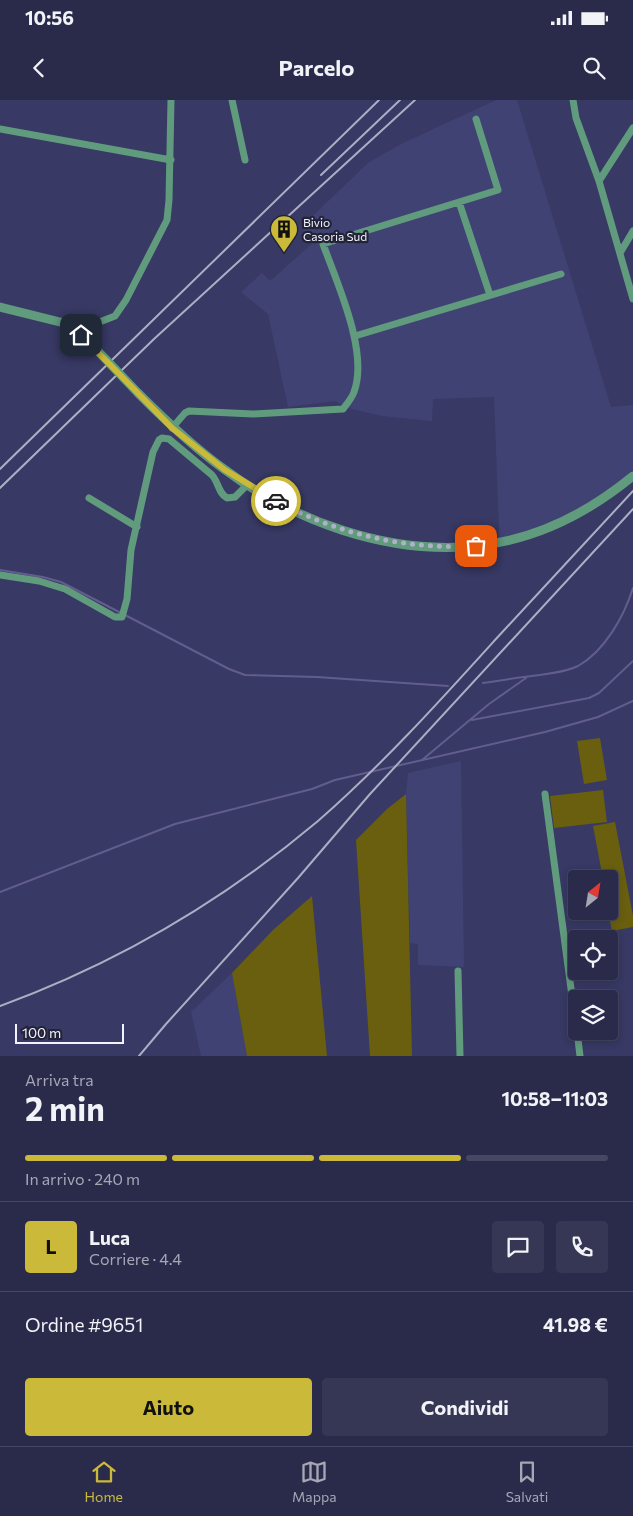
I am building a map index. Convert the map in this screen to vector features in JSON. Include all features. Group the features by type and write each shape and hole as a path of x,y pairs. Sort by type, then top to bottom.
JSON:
{"street":[{"path":"0,308 68,324 97,323 115,316 126,300 167,220 171,100"},
{"path":"232,100 245,160"},
{"path":"573,100 576,118 599,181 633,299"},
{"path":"172,428 189,411 253,414 343,409 354,393 359,367 355,336 323,244 498,190 476,119"},
{"path":"0,128 170,160"},
{"path":"599,181 633,128"},
{"path":"459,202 490,295"},
{"path":"620,253 633,231"},
{"path":"355,336 561,274"},
{"path":"68,324 93,346 172,428 219,466 247,485 300,514 329,526 369,538 405,545 455,547 498,543 561,522 583,512 610,495 633,476"},
{"path":"0,575 39,581 59,587 115,616 123,614 127,599 131,550 153,452 159,440 162,438 169,439 212,475 221,492 227,498 235,497 247,485"},
{"path":"89,498 137,527"},
{"path":"545,794 571,990"},
{"path":"458,971 460,1056"},
{"path":"578,1040 580,1056"}],"shaded area":[{"path":"496,100 517,100 611,407 633,405 633,470 606,493 559,519 498,539 494,397 433,399 432,421 382,416 348,408 335,401 288,407 268,314 241,292 262,273 270,281 314,242 301,227 368,163 401,144"},
{"path":"600,738 607,780 584,784 577,741"},
{"path":"461,761 464,967 418,965 418,944 410,943 406,794 408,773"},
{"path":"603,790 607,822 554,828 550,796"},
{"path":"406,794 412,1056 370,1056 356,840 387,809"},
{"path":"615,822 633,916 633,927 612,930 610,920 618,920 618,870 601,870 593,826"},
{"path":"312,896 327,1056 247,1056 232,973 273,930"},
{"path":"232,973 247,1056 201,1056 191,1012"}],"waterway":[{"path":"0,570 61,582 121,613"},
{"path":"483,683 559,672 578,666 605,642 619,621 633,588"},
{"path":"125,615 229,669 245,675 317,677 448,686"},
{"path":"472,720 589,698 599,693 633,661"},
{"path":"422,760 489,704 526,678"},
{"path":"0,892 175,824 312,789 335,780 545,732 598,717 633,701"}],"railway":[{"path":"0,469 379,100"},
{"path":"321,175 400,100"},
{"path":"0,488 154,339 415,100"},
{"path":"0,1006 85,970 167,927 245,877 318,821 365,778 409,733 633,491"},
{"path":"139,1056 298,878 370,794 633,509"}],"way so far":[{"path":"276,501 300,514 329,526 369,538 405,545 430,547 476,546"}],"place":[{"name":"Bivio Casoria Sud","path":"284,253"}],"route":[{"path":"81,335 172,428 199,451 247,485 276,501"}]}
